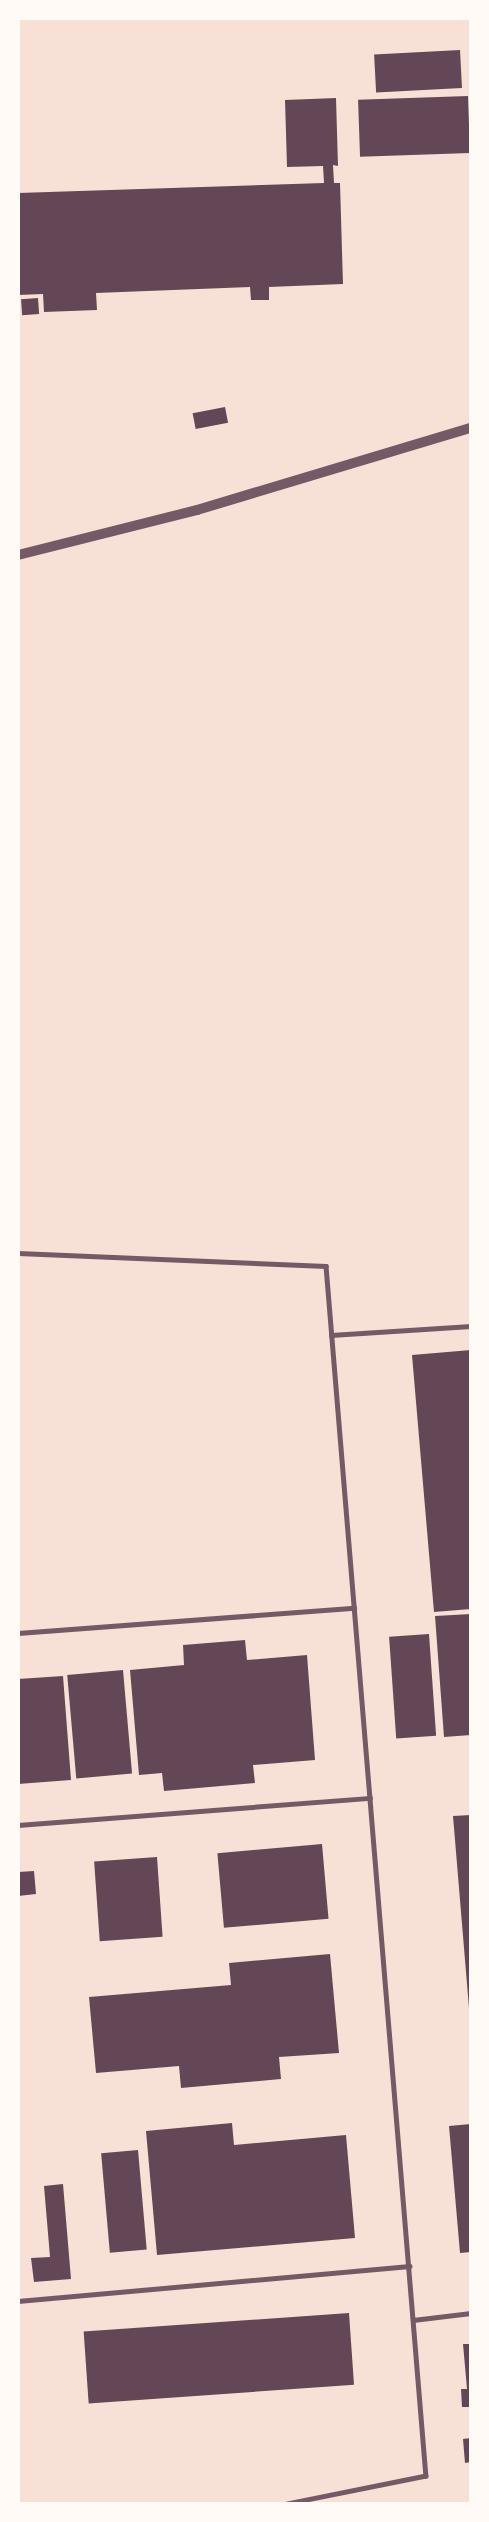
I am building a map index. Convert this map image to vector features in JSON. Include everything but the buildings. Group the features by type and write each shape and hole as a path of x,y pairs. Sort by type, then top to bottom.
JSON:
{"street":[{"path":"18,555 197,510 471,428"}],"lane":[{"path":"18,1253 326,1266 426,2476 287,2504"},
{"path":"331,1335 471,1326"},
{"path":"18,1633 354,1608"},
{"path":"18,1825 370,1798"},
{"path":"18,2301 409,2266"},
{"path":"413,2320 471,2313"}]}
